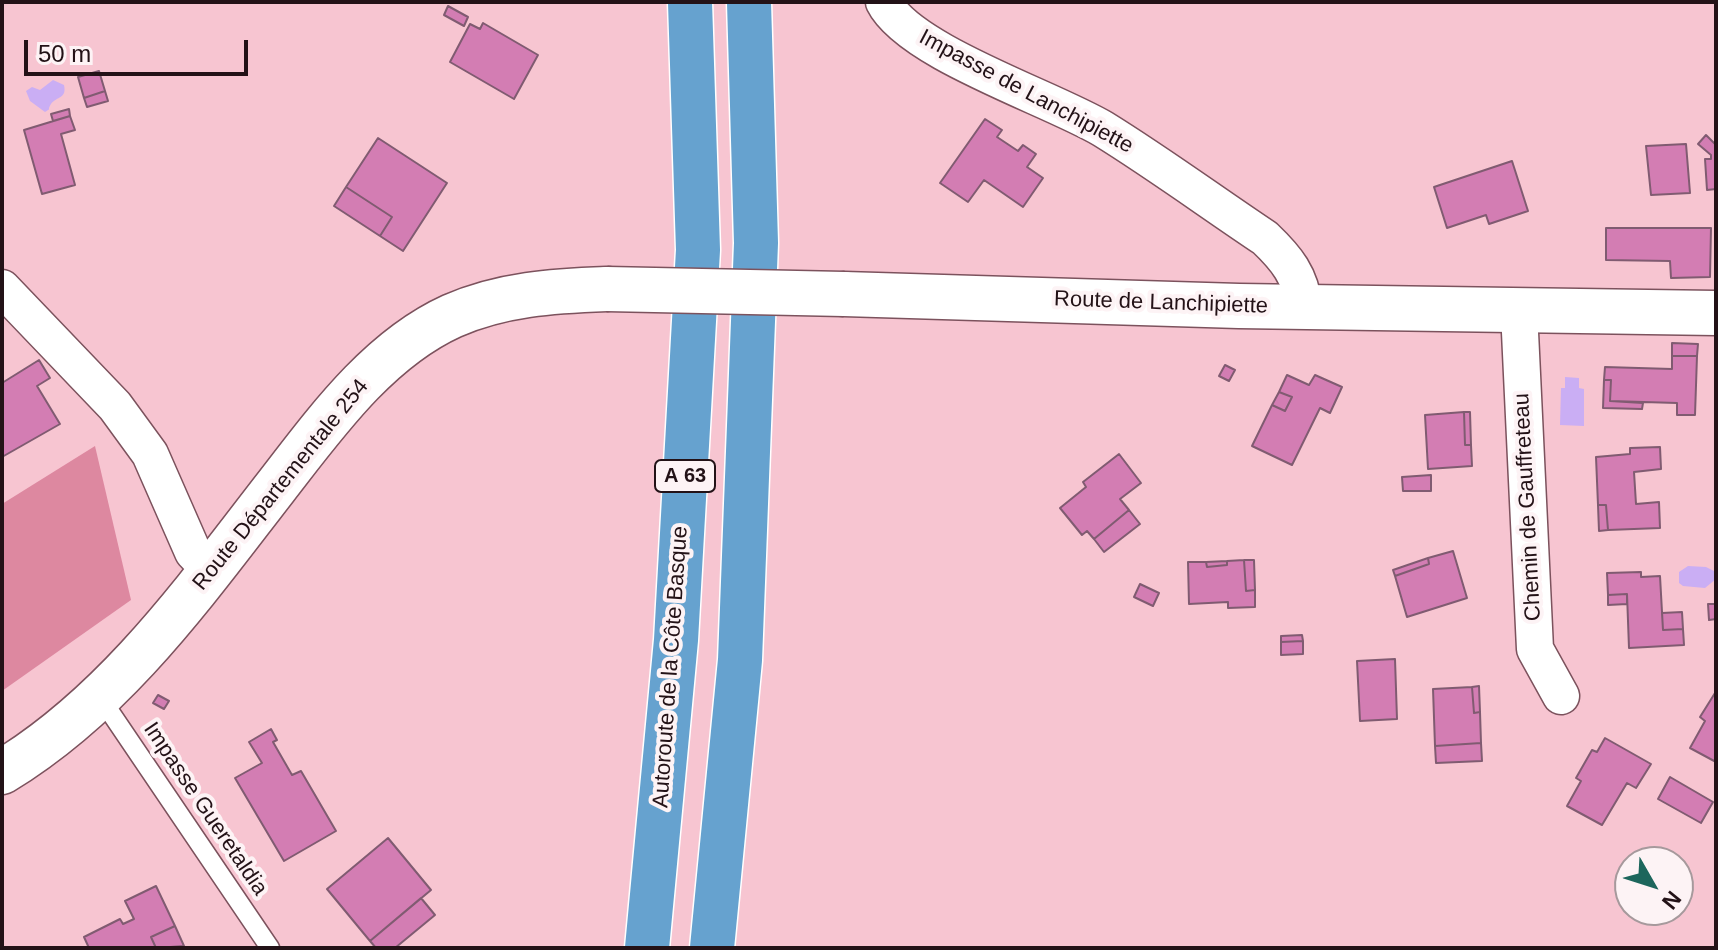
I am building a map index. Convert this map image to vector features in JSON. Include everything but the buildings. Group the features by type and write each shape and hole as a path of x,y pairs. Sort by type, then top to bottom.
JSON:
{"highway":[{"name":"Autoroute de la Côte Basque","path":"647,948 676,640 698,250 690,2"},
{"name":"A 63","path":"712,948 740,660 756,243 749,2"}],"street":[{"name":"Impasse de Lanchipiette","path":"884,2 889,13 945,53 1101,128 1265,238 1288,260 1302,288 1304,307"},
{"path":"2,288 115,406 150,454 193,552 211,571"},
{"name":"Route de Lanchipiette","path":"607,289 1304,307 1716,313"},
{"name":"Route Départementale 254","path":"2,772 100,697 211,571 351,394 412,340 450,317 487,302 521,294 607,289"},
{"name":"Chemin de Gauffreteau","path":"1519,311 1535,649 1561,696"}],"lane":[{"name":"Impasse Gueretaldia","path":"100,697 270,948"}],"shaded area":[{"path":"53,80 64,85 64,93 45,112 30,101 26,91 32,87 40,90"},
{"path":"1565,377 1579,378 1579,388 1584,389 1584,426 1560,425 1561,388 1565,388"},
{"path":"95,446 131,600 2,691 2,504"},
{"path":"1688,566 1706,567 1714,571 1716,579 1705,588 1683,586 1679,583 1679,572"}]}
